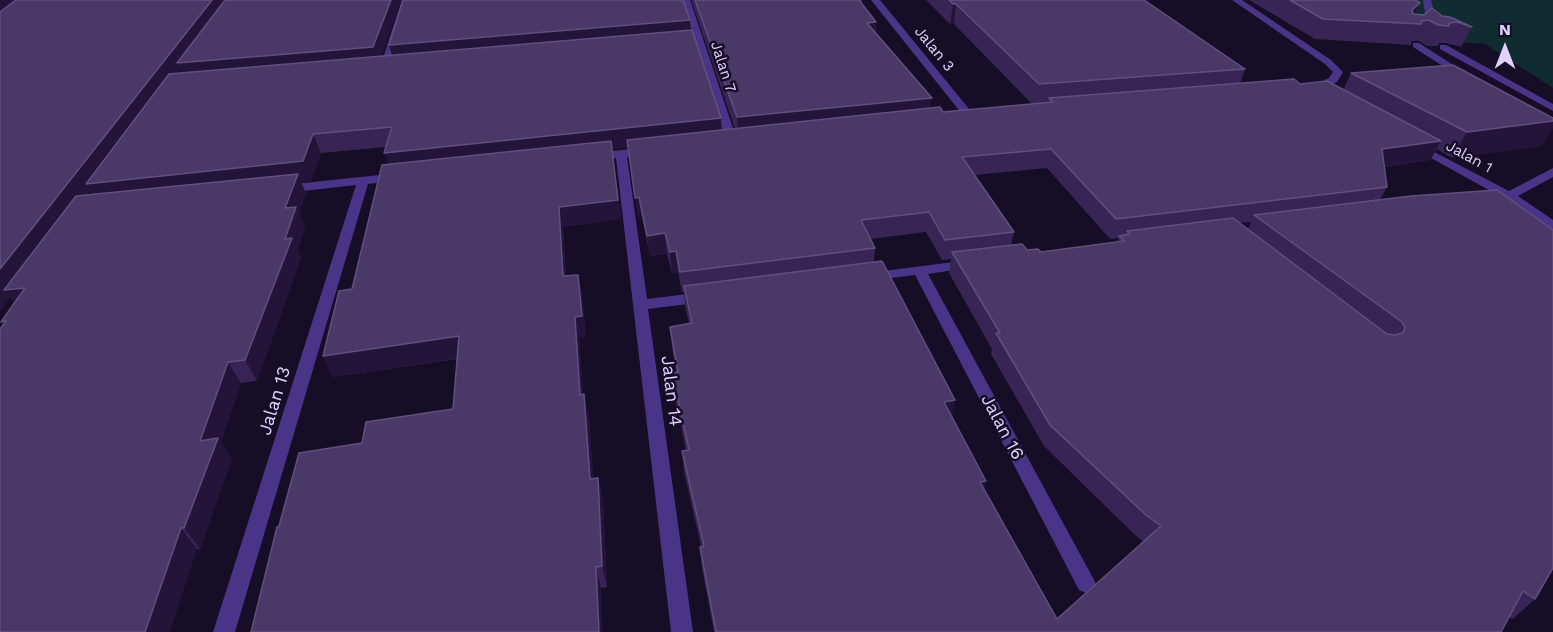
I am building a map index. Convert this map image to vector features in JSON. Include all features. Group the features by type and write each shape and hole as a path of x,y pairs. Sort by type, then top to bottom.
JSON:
{"street":[{"path":"384,69 406,0"},
{"name":"Jalan 7","path":"686,0 732,142"},
{"path":"875,0 883,0"},
{"name":"Jalan 3","path":"875,0 970,118"},
{"path":"1236,0 1328,62 1338,72 1333,80 1314,92"},
{"path":"1409,32 1427,23 1430,12 1427,0"},
{"path":"687,42 699,41"},
{"path":"1416,45 1473,80"},
{"path":"1443,47 1498,80 1553,108"},
{"path":"372,70 396,69"},
{"name":"Jalan 1","path":"1407,140 1509,196 1546,219 1553,226"},
{"path":"586,158 665,150"},
{"name":"Jalan 14","path":"621,154 682,632"},
{"path":"1474,200 1509,196 1553,172"},
{"path":"269,191 410,176"},
{"name":"Jalan 13","path":"224,632 363,181"},
{"path":"849,279 978,263"},
{"name":"Jalan 16","path":"919,270 1086,584"},
{"path":"640,305 722,295"}],"green space":[{"path":"1396,0 1553,0 1553,88 1485,44 1380,37"}],"building":[{"path":"16,0 212,0 0,269 0,12"},
{"path":"225,0 391,0 373,47 177,63"},
{"path":"403,0 683,0 690,20 389,45"},
{"path":"695,0 859,0 876,22 867,23 932,98 737,117"},
{"path":"949,0 1144,0 1245,69 1039,84 956,4"},
{"path":"1290,0 1415,0 1420,3 1412,10 1413,14 1424,15 1432,8 1442,16 1450,17 1472,27 1457,22 1449,23 1449,26 1438,25 1429,20 1422,21 1421,24 1323,19"},
{"path":"692,30 721,118 384,153 392,127 313,134 303,161 86,184 169,74"},
{"path":"1453,65 1553,118 1553,121 1467,132 1351,73"},
{"path":"1294,79 1300,84 1327,81 1441,141 1382,149 1387,187 1116,219 1051,149 962,157 1014,232 945,240 929,212 861,220 875,248 680,272 676,251 670,252 665,233 647,236 639,197 635,198 627,140 940,107 943,112 1053,102 1049,98"},
{"path":"611,141 618,200 559,207 563,276 578,275 582,316 575,317 580,395 584,394 590,479 598,478 602,566 596,567 599,632 251,632 277,527 299,453 362,443 366,422 453,409 459,336 323,356 339,291 352,289 382,165"},
{"path":"298,174 285,208 296,207 285,239 292,238 245,360 228,362 200,441 218,438 184,528 181,528 145,632 0,632 0,329 6,321 1,322 25,288 4,290 76,196"},
{"path":"1497,190 1553,230 1553,568 1535,599 1523,591 1501,632 716,632 700,547 704,546 682,451 689,450 672,373 678,372 670,327 692,323 684,286 882,261 955,400 944,402 986,481 980,482 1057,619 1161,526 1146,515 1050,425 996,333 1000,333 952,252 1022,244 1027,250 1038,249 1041,252 1124,241 1119,236 1130,234 1127,231 1233,218 1387,334 1395,335 1403,333 1405,327 1402,322 1254,215 1411,196"}]}
